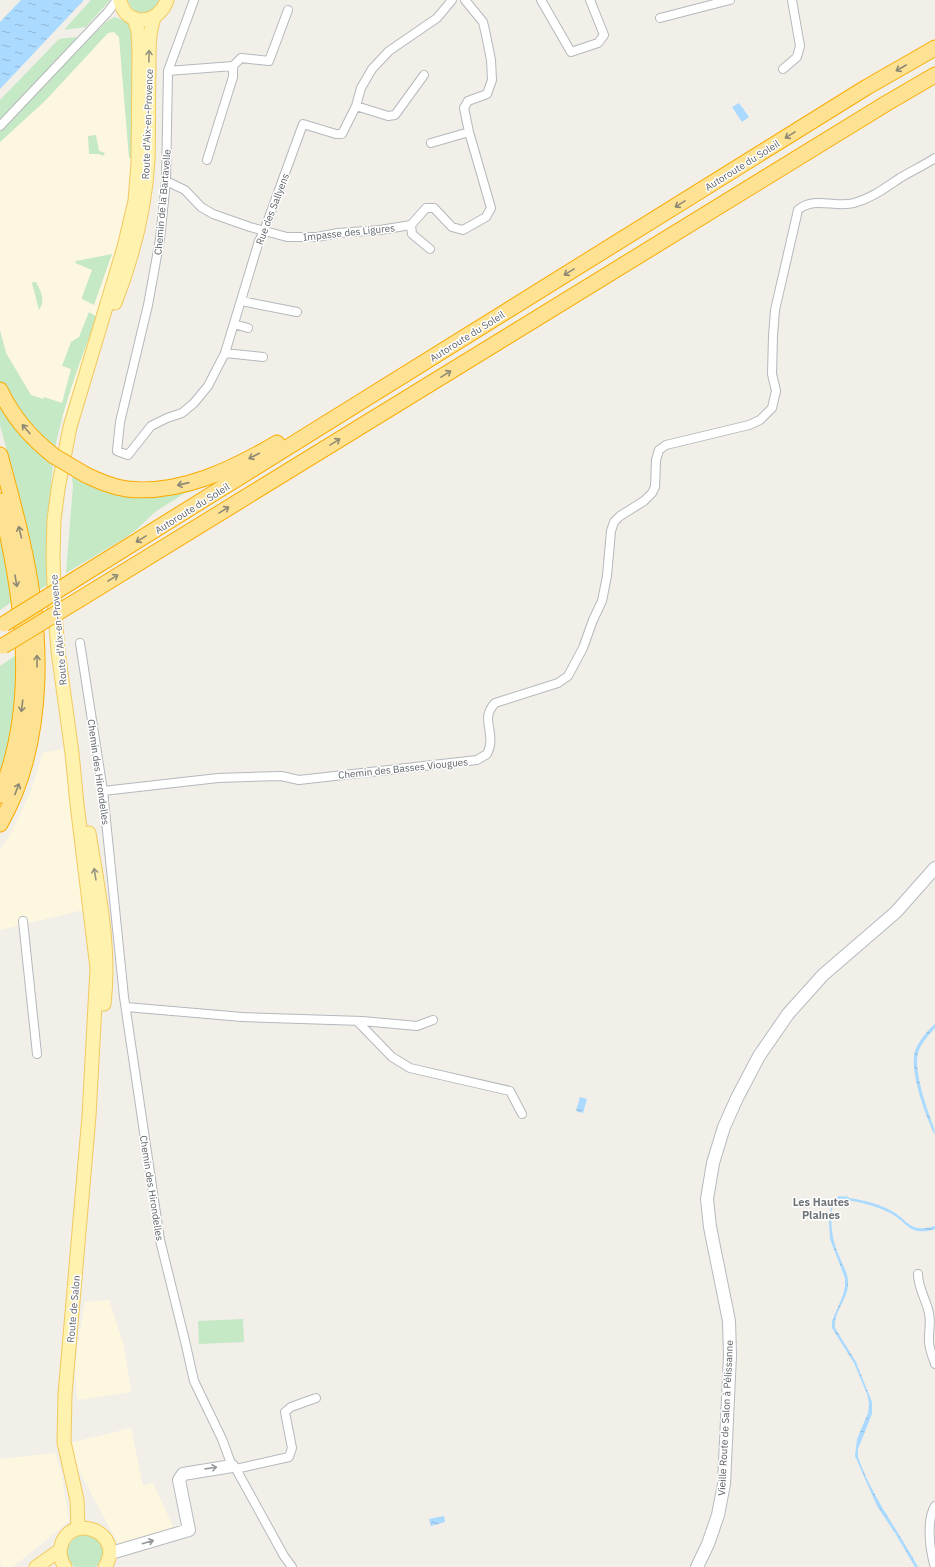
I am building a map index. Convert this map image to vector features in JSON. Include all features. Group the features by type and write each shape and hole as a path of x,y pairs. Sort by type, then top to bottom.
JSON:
{"highway":[{"name":"Autoroute du Soleil","path":"2,625 867,87 935,48"},
{"name":"Autoroute du Soleil","path":"2,647 873,111 935,75"},
{"path":"0,390 18,420 38,443 54,456 86,475 107,484 127,489 154,489 182,484 211,476 263,451 424,363"},
{"path":"0,455 22,538 31,588 37,654 37,689 25,765 10,807 0,824"},
{"path":"0,501 18,593 24,653 23,699 19,732 11,765 0,795"}],"main road":[{"name":"Route d'Aix-en-Provence","path":"89,1116 97,981 96,951 76,804 72,753 58,651 53,557 54,520 59,482 70,427 124,246 135,201 138,163 138,31 130,15 118,0"},
{"path":"130,15 141,20 154,18 165,7 167,0"},
{"name":"Route d'Aix-en-Provence","path":"89,366 125,278 135,242 143,202 148,161 149,48 151,27 154,18"},
{"name":"Route d'Aix-en-Provence","path":"72,753 85,804 100,903 106,957 106,983 102,1020 93,1066"},
{"name":"Route de Salon","path":"78,1529 77,1500 64,1442 65,1401 89,1116"},
{"name":"Route de Salon","path":"77,1500 92,1528"},
{"path":"38,1565 64,1565 60,1557 60,1550 66,1537 78,1529 92,1528 105,1538 109,1545 110,1562"},
{"path":"38,1565 60,1550"}],"street":[{"path":"0,126 107,14 118,0"},
{"name":"Chemin de la Bartavelle","path":"117,451 120,422 148,305 160,239 166,182 168,71 194,0"},
{"name":"Rue des Sallyens","path":"117,451 128,455 151,426 182,413 194,403 208,386 225,353 258,241 264,231 304,124 336,134 342,134 356,106 361,88 372,70 389,51 437,18 452,0"},
{"path":"430,249 412,234 411,225 426,208 434,208 452,227 463,230 486,217 491,208 469,132 464,108 468,101 486,94 492,80 491,60 483,22 465,0"},
{"path":"542,0 572,52 598,43 604,35 590,0"},
{"path":"660,18 730,0"},
{"path":"783,69 797,57 800,46 792,0"},
{"path":"168,71 233,66 241,58 269,61 288,10"},
{"path":"107,14 130,15"},
{"path":"207,160 233,77 233,66"},
{"path":"356,106 388,116 395,115 424,75"},
{"path":"431,143 469,132"},
{"name":"Chemin des Basses Viougues","path":"103,791 218,778 281,776 299,780 477,760 487,754 490,744 487,714 495,703 558,683 568,676 583,648 593,620 602,601 607,576 611,530 614,522 620,516 644,501 652,493 655,487 656,460 659,450 666,445 749,425 760,420 772,408 776,391 772,374 775,310 798,210 802,206 813,203 852,203 865,199 879,193 935,158"},
{"name":"Impasse des Ligures","path":"166,182 185,190 201,207 214,214 287,237 317,237 338,233 380,230 411,225"},
{"path":"241,301 297,312"},
{"path":"234,324 248,328"},
{"path":"225,353 263,357"},
{"name":"Chemin des Hirondelles","path":"80,643 103,791 126,1007 160,1240 186,1341 194,1381 234,1467 284,1556 292,1567"},
{"name":"Vieille Route de Salon à Pélissanne","path":"697,1567 708,1544 718,1515 724,1484 730,1355 729,1328 710,1227 707,1198 713,1163 724,1127 759,1056 788,1014 823,976 896,912 935,868"},
{"path":"100,903 114,901"},
{"path":"23,921 38,1054"},
{"path":"126,1007 242,1017 357,1021 417,1026 433,1020"},
{"path":"357,1021 392,1057 410,1068 510,1091 522,1114"},
{"path":"918,1274 918,1282 930,1313 931,1328 929,1347 935,1364"},
{"path":"110,1562 189,1530 179,1480 183,1474 289,1457 292,1448 285,1412 291,1407 316,1398"},
{"path":"935,1506 930,1521 932,1556 935,1567"}],"shaded area":[{"path":"114,17 124,20 133,158 124,224 110,280 64,418 20,402 0,329 0,131 105,23"},
{"path":"63,749 87,909 0,930 0,849 10,835 31,791 43,753"},
{"path":"109,1300 124,1346 131,1392 77,1400 75,1370 85,1302"},
{"path":"131,1428 143,1486 153,1483 175,1531 119,1545 76,1465 70,1443"},
{"path":"55,1453 61,1472 69,1521 13,1567 1,1567 0,1459"}],"green space":[{"path":"91,0 110,0 86,27 64,30"},
{"path":"128,0 160,0 153,9 143,13 134,10"},
{"path":"114,17 123,20 130,26 134,38 133,158 129,158 119,37 114,32 108,33 45,101 0,142 0,131 105,23"},
{"path":"76,37 77,39 0,119 0,100 59,39"},
{"path":"96,135 99,151 105,153 103,156 99,154 89,154 88,136"},
{"path":"112,254 94,305 82,299 92,270 75,263 76,261"},
{"path":"36,282 40,289 42,296 42,303 39,310 32,283"},
{"path":"89,312 97,317 67,401 54,453 40,440 0,383 0,331 6,353 31,395 43,399 44,397 62,403 71,369 62,366 71,342 79,337"},
{"path":"0,400 30,442 53,464 47,525 47,585 39,590 20,498 0,425"},
{"path":"72,477 93,486 213,482 205,487 185,493 155,512 125,538 66,573 73,486"},
{"path":"0,533 13,601 0,610"},
{"path":"18,654 16,695 12,730 0,777 0,666"},
{"path":"243,1319 244,1342 199,1344 198,1321"},
{"path":"83,1534 93,1536 102,1546 103,1551 101,1560 96,1567 75,1567 70,1563 68,1558 67,1553 70,1543 73,1539"}],"water":[{"path":"21,0 84,0 0,89 0,22"},
{"path":"739,103 749,117 742,122 732,107"},
{"path":"935,1024 935,1028 928,1036 918,1053 917,1067 920,1084 934,1127 935,1135 919,1094 914,1070 914,1060 915,1051 918,1044"},
{"path":"580,1097 587,1099 583,1113 576,1111"},
{"path":"845,1194 849,1198 869,1202 888,1209 914,1227 926,1228 935,1226 935,1229 926,1231 914,1230 895,1216 866,1204 837,1199 833,1204 831,1223 834,1241 846,1273 848,1283 845,1296 835,1321 835,1328 856,1362 872,1402 872,1414 858,1449 858,1457 870,1486 918,1567 915,1567 877,1506 855,1456 857,1439 868,1413 869,1403 867,1394 854,1363 832,1328 832,1321 843,1295 845,1278 830,1239 829,1222 832,1200 839,1196 847,1197"},
{"path":"444,1516 445,1522 431,1526 429,1519"}],"district":[{"name":"Les Hautes Plaines","path":"821,1208"}]}
